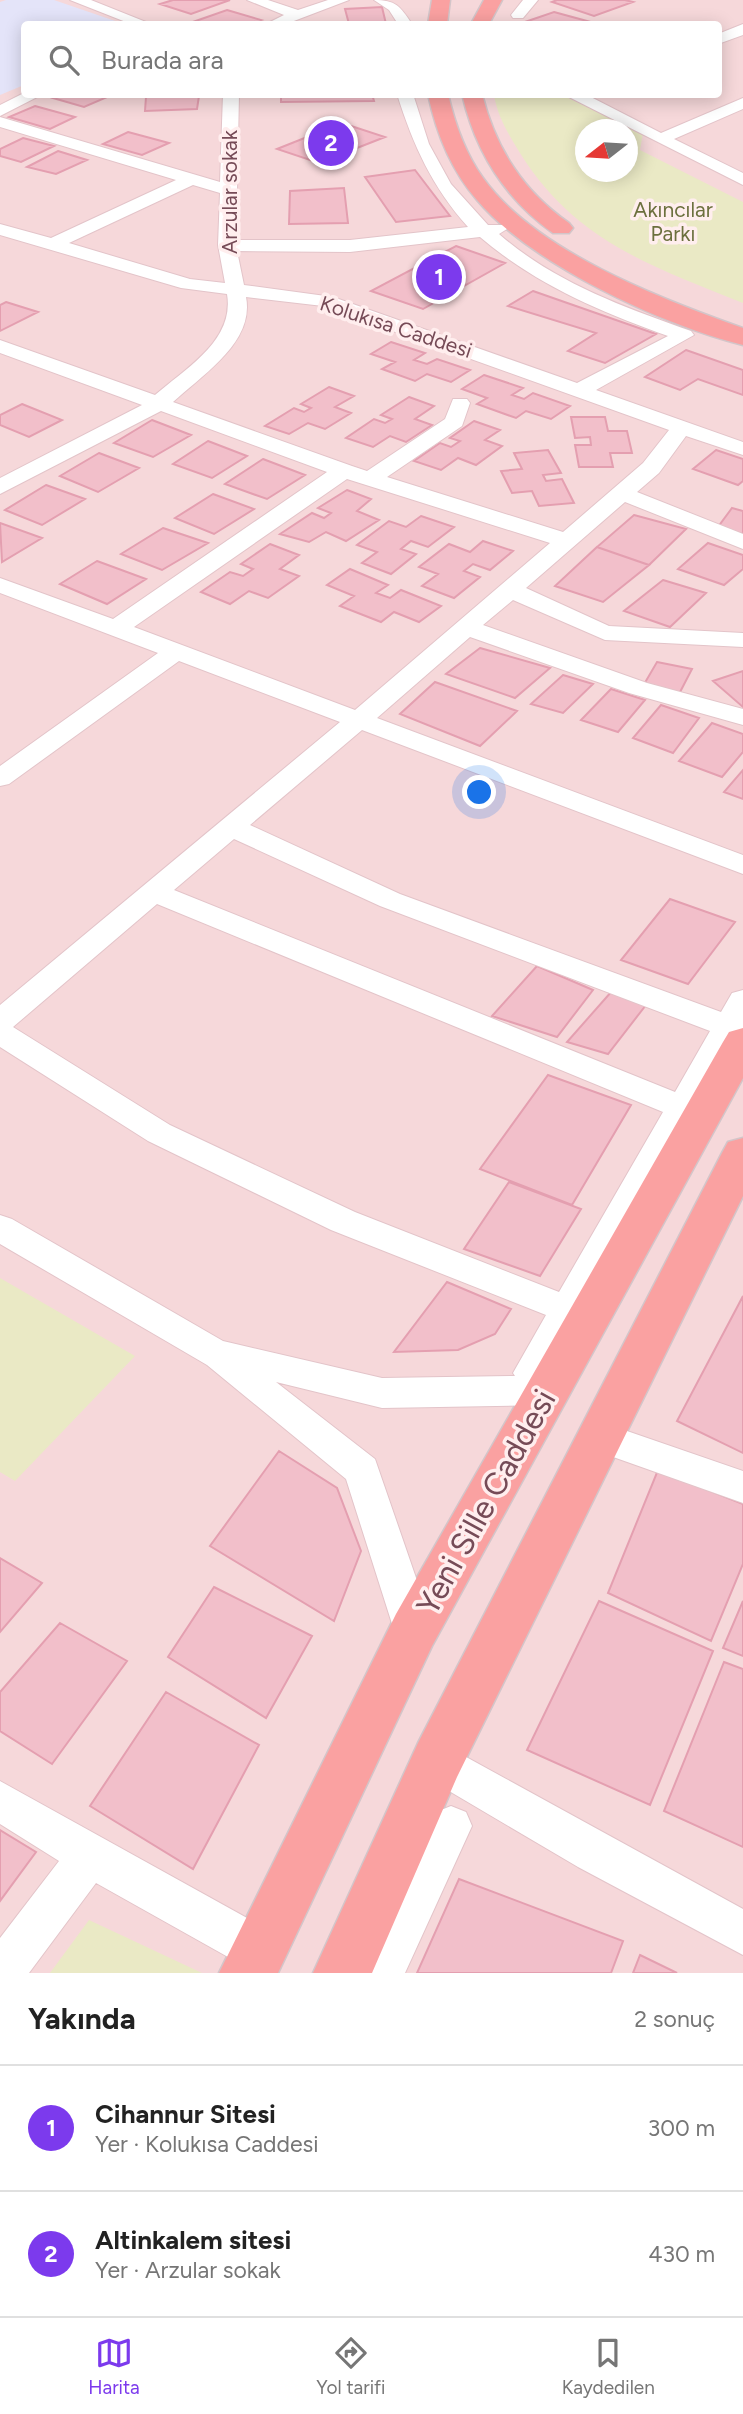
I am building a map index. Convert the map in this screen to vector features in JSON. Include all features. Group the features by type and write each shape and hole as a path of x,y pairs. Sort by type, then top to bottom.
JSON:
{"main road":[{"path":"438,21 441,0"},
{"path":"482,21 493,0"},
{"path":"439,98 450,137 468,172 496,207 570,260 633,293 743,337"},
{"path":"473,98 480,129 513,181 550,222 579,239"},
{"path":"602,253 648,276"},
{"name":"Yeni Sille Caddesi","path":"254,1961 414,1630 540,1382 590,1318 743,1042"},
{"path":"342,1973 437,1761 598,1436 741,1160"}],"street":[{"path":"78,0 136,21"},
{"path":"254,0 297,15"},
{"path":"281,21 342,0"},
{"path":"381,0 394,7 403,21"},
{"path":"518,15 531,0"},
{"path":"722,39 741,32"},
{"path":"0,111 27,98"},
{"name":"Arzular sokak","path":"0,487 157,405 224,345 240,313 227,245 232,98"},
{"path":"406,98 411,124 432,168 483,232 512,258 590,300 684,335 580,390"},
{"path":"582,98 743,179"},
{"path":"661,139 743,103"},
{"path":"0,122 228,190"},
{"path":"51,245 192,179"},
{"path":"227,245 350,246 522,227"},
{"name":"Kolukısa Caddesi","path":"0,229 188,284 326,301 743,449"},
{"path":"0,346 370,480 564,540"},
{"path":"370,480 454,422 460,402"},
{"path":"0,1021 360,719 564,540 651,468 681,429"},
{"path":"116,629 344,471"},
{"path":"621,493 743,542"},
{"path":"0,585 743,865"},
{"path":"509,589 605,633 743,640"},
{"path":"466,627 638,688 743,717"},
{"path":"0,778 176,652"},
{"path":"231,827 390,900 743,1032"},
{"path":"154,892 702,1115"},
{"path":"214,1353 382,1392 540,1382 743,1000"},
{"path":"0,1033 159,1133 343,1221 590,1318"},
{"path":"0,1228 214,1353 362,1470 414,1630"},
{"path":"598,1436 743,1487"},
{"path":"437,1761 593,1852 743,1933"},
{"path":"0,1801 254,1961"},
{"path":"382,1973 450,1826"},
{"path":"1,1973 90,1856"}],"shaded area":[{"path":"0,0 743,0 743,1973 0,1973"},
{"path":"54,0 115,21 21,21 21,86 0,95 0,2"}],"green space":[{"name":"Akıncılar Parkı","path":"495,98 568,98 613,119 575,119 575,182 638,182 638,131 643,133 640,150 743,202 743,303 647,262 590,229 565,208 542,183 511,139"},
{"path":"0,1278 135,1356 15,1481 0,1472"},
{"path":"89,1920 202,1973 50,1973"}],"building":[{"path":"173,0 230,0 191,14 160,4"},
{"path":"552,2 633,2 594,16"},
{"path":"382,7 385,21 348,21 345,9"},
{"path":"227,10 261,20 258,21 196,21"},
{"path":"554,12 587,21 528,21"},
{"path":"53,98 105,98 84,107"},
{"path":"146,98 199,98 197,109 145,111"},
{"path":"281,98 373,98 374,101 281,102"},
{"path":"35,106 75,117 50,129 9,117"},
{"path":"342,123 385,137 319,163 277,149"},
{"path":"128,132 169,143 142,155 103,144"},
{"path":"23,138 54,146 21,162 0,156 0,149"},
{"path":"58,151 87,160 56,174 27,167"},
{"path":"415,170 450,216 396,222 365,177"},
{"path":"344,188 348,223 289,224 290,191"},
{"path":"456,246 505,263 423,309 371,291"},
{"path":"533,291 656,334 605,363 568,351 596,333 508,306"},
{"path":"6,302 38,312 0,331 0,305"},
{"path":"391,342 425,353 414,360 427,364 437,359 470,370 451,382 427,374 415,381 382,369 395,362 371,354"},
{"path":"686,350 743,370 743,395 698,379 680,390 645,377"},
{"path":"484,375 523,388 512,395 524,399 533,393 570,406 551,419 526,411 516,418 477,404 487,398 462,389"},
{"path":"329,387 354,396 335,407 351,413 325,429 308,423 289,434 265,426 294,408 304,412 311,408 301,404"},
{"path":"409,397 434,406 415,419 432,425 406,442 390,436 373,447 346,438 374,419 385,423 392,419 381,415"},
{"path":"22,404 62,420 29,437 0,425 0,415"},
{"path":"571,417 605,417 608,431 627,431 632,453 610,453 613,467 579,467 575,445 591,445 590,437 575,438"},
{"path":"152,420 191,435 153,457 114,443"},
{"path":"474,421 500,430 485,440 502,446 476,465 458,458 441,470 414,461 440,443 451,447 460,441 450,438"},
{"path":"208,441 247,456 212,478 173,464"},
{"path":"548,450 561,473 543,475 546,481 562,479 574,503 539,506 532,491 512,493 501,471 522,469 514,453"},
{"path":"716,450 743,459 743,481 738,485 693,469"},
{"path":"99,453 139,468 98,492 60,476"},
{"path":"263,459 305,475 267,499 225,484"},
{"path":"46,485 85,499 42,525 5,510"},
{"path":"347,490 371,499 357,511 379,520 346,541 326,532 309,542 280,534 312,513 324,518 331,513 318,508"},
{"path":"213,494 254,509 214,534 175,518"},
{"path":"732,508 743,511 743,534 718,527"},
{"path":"634,515 686,529 649,565 597,547"},
{"path":"421,516 454,527 428,547 411,541 401,549 416,554 391,574 362,563 377,552 357,545 389,521 406,527"},
{"path":"0,523 42,538 2,562"},
{"path":"163,528 208,543 162,570 121,554"},
{"path":"483,541 513,551 490,570 473,564 464,571 480,577 454,598 422,586 438,574 419,567 449,544 470,552"},
{"path":"708,543 743,555 743,569 724,585 678,569"},
{"path":"270,544 299,555 280,569 299,576 268,598 249,591 230,604 201,592 230,572 243,576 253,569 241,564"},
{"path":"597,547 649,565 603,602 555,586"},
{"path":"97,561 146,579 107,604 60,584"},
{"path":"350,569 388,585 376,593 390,598 401,590 441,606 419,622 394,612 381,622 340,606 354,596 327,585"},
{"path":"663,580 706,593 670,627 624,611"},
{"path":"480,648 550,668 515,698 446,674"},
{"path":"657,662 692,669 679,694 643,686"},
{"path":"743,671 743,707 713,681"},
{"path":"563,675 593,684 563,713 531,704"},
{"path":"435,682 517,711 480,746 400,714"},
{"path":"611,689 645,700 618,732 581,720"},
{"path":"661,705 699,718 673,753 633,738"},
{"path":"712,723 743,734 743,752 722,777 679,761"},
{"path":"743,770 743,799 724,792"},
{"path":"670,899 735,922 688,984 621,960"},
{"path":"537,966 593,990 557,1037 492,1016"},
{"path":"612,991 646,1005 608,1054 567,1042"},
{"path":"548,1075 631,1105 572,1205 480,1169"},
{"path":"509,1182 581,1209 540,1276 464,1249"},
{"path":"447,1282 511,1309 495,1334 458,1350 394,1352"},
{"path":"743,1296 743,1453 677,1421"},
{"path":"279,1451 337,1488 361,1551 334,1621 210,1546"},
{"path":"658,1470 743,1504 743,1564 711,1641 608,1593"},
{"path":"0,1558 42,1583 0,1632"},
{"path":"214,1587 312,1636 266,1718 168,1657"},
{"path":"599,1601 713,1651 650,1805 527,1750"},
{"path":"743,1601 743,1656 723,1648"},
{"path":"60,1623 127,1661 52,1764 0,1731 0,1692"},
{"path":"724,1662 743,1669 743,1847 664,1811"},
{"path":"166,1692 259,1745 193,1869 90,1806"},
{"path":"0,1830 36,1852 0,1901"},
{"path":"459,1879 623,1941 611,1973 417,1973"},
{"path":"640,1955 677,1973 633,1973"}],"place":[{"name":"Altinkalem sitesi","path":"331,143"},
{"name":"Cihannur Sitesi","path":"439,277"}]}
